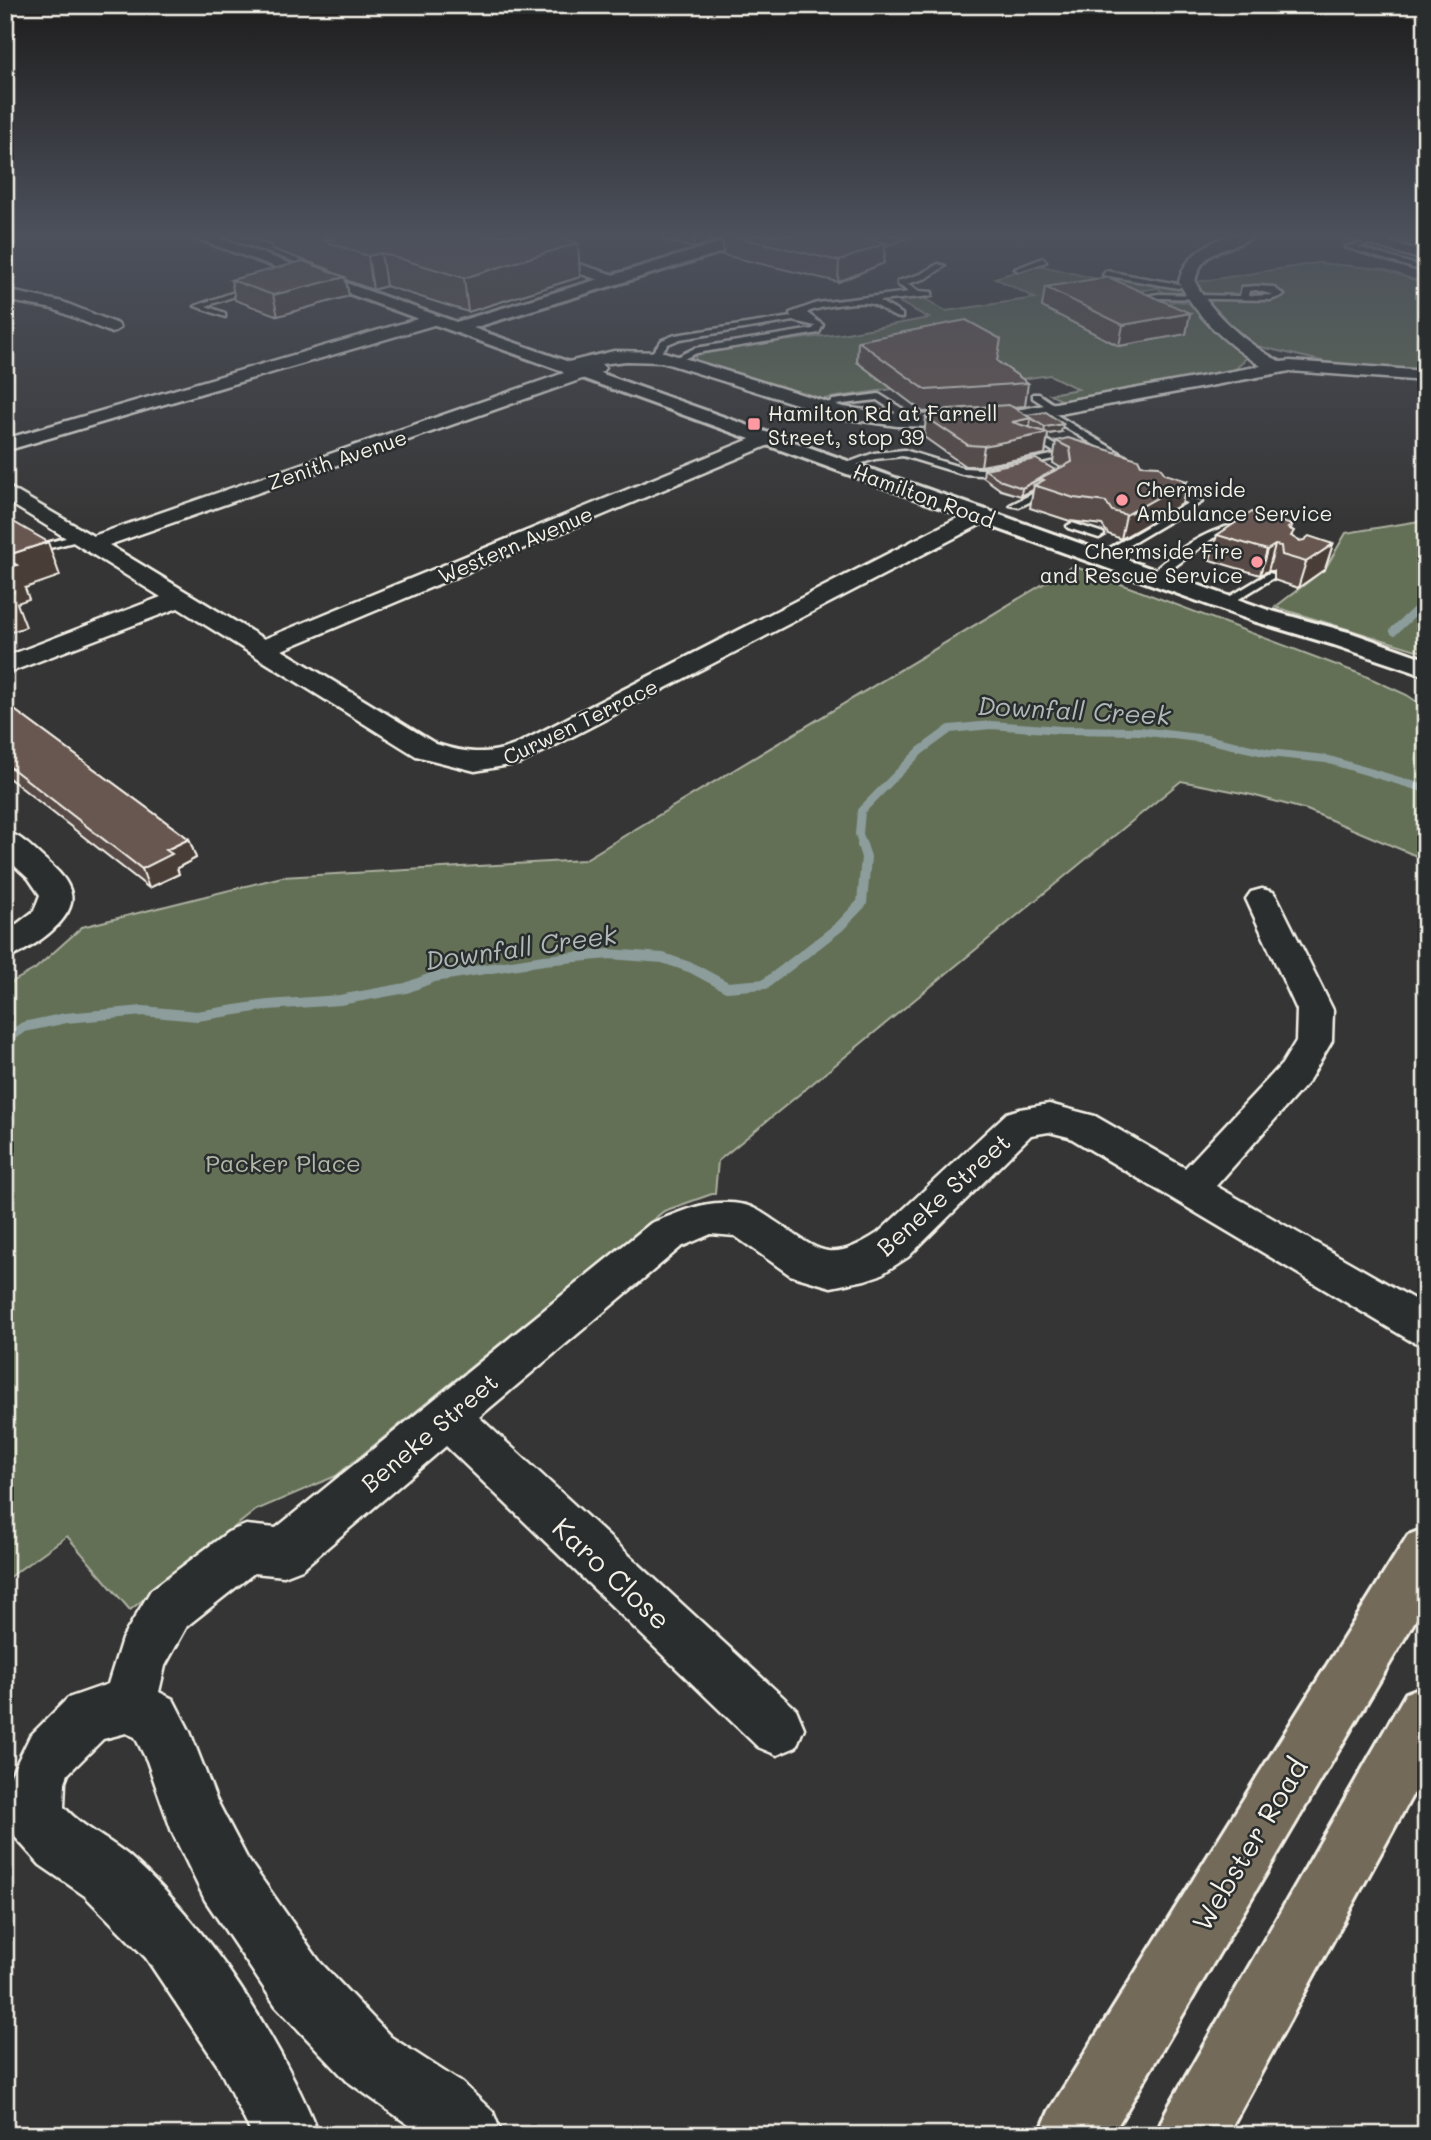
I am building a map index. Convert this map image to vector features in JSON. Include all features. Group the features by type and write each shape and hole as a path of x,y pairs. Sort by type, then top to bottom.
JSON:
{"main road":[{"name":"Hamilton Road","path":"475,335 981,515 1100,547 1153,577 1259,615 1343,639 1426,668"},
{"name":"Hamilton Road","path":"1259,615 1426,691"},
{"name":"Webster Road","path":"1073,2135 1426,1553"},
{"path":"1191,2135 1426,1713"}],"street":[{"path":"5,445 380,335"},
{"path":"1235,335 1260,361 1276,368"},
{"name":"Zenith Avenue","path":"86,540 574,371 616,361 652,357 673,360 824,408 897,419 938,421 1007,418 1046,405 1290,366 1426,376"},
{"name":"Western Avenue","path":"262,649 767,439"},
{"name":"Curwen Terrace","path":"5,491 426,750 466,763 500,762 981,515"},
{"path":"5,666 182,598"},
{"path":"5,841 47,877 57,896 50,914 43,922 5,948"},
{"path":"1190,1189 1295,1073 1314,1041 1315,1010 1262,899"},
{"name":"Beneke Street","path":"130,1705 141,1658 169,1608 246,1549 284,1552 666,1235 708,1218 744,1222 805,1263 831,1270 865,1263 893,1245 1020,1123 1049,1118 1081,1126 1426,1328"},
{"name":"Karo Close","path":"447,1417 777,1728"},
{"path":"287,2135 240,2044 167,1937 106,1875 60,1845 36,1818 37,1779 49,1755 87,1717 130,1705 154,1718 170,1751 192,1812 226,1879 298,1984 369,2059 439,2106 470,2135"}],"lane":[{"path":"652,357 665,342 692,335"},
{"path":"673,360 706,349 801,335"},
{"path":"1046,405 1143,471"},
{"path":"844,466 874,456 896,453 913,454 972,473 1066,455 1007,418"},
{"path":"1037,461 1053,471"},
{"path":"1015,505 1062,481"},
{"path":"1072,526 1100,547 1197,502 1165,492"},
{"path":"1153,577 1183,552 1214,533 1232,528 1258,529"},
{"path":"5,538 46,546 86,540"},
{"path":"1225,603 1269,576"}],"green space":[{"path":"834,335 1223,335 1247,357 1235,370 1066,403 1050,394 1078,389 1050,375 999,382 988,375 817,400 696,362 695,353"},
{"path":"1242,335 1426,335 1426,371 1334,364 1253,345"},
{"path":"1426,520 1426,653 1275,607 1325,569 1346,533"},
{"name":"Packer Place","path":"1073,566 1363,675 1407,695 1426,708 1426,860 1307,810 1252,795 1181,781 718,1161 715,1193 664,1211 336,1476 256,1510 130,1610 67,1536 5,1580 5,986 35,969 82,927 282,877 584,860"}],"building":[{"path":"890,335 993,335 1001,339 997,361 1028,383 926,390 858,341"},
{"path":"1009,405 1031,418 1012,422 1048,433 984,446 968,445 926,417 953,412 948,409"},
{"path":"1046,412 1063,424 1045,427 1026,415"},
{"path":"1068,438 1138,459 1141,465 1159,466 1165,474 1187,481 1126,515 1112,511 1106,502 1074,498 1034,485 1044,480 1040,478 1072,462 1070,448 1056,441"},
{"path":"1036,459 1055,470 1022,488 1002,481 984,469"},
{"path":"1252,512 1292,525 1288,528 1294,531 1291,536 1299,541 1309,536 1333,544 1306,562 1282,555 1281,546 1275,545 1267,550 1217,535"},
{"path":"5,517 48,542 5,556"},
{"path":"5,558 17,565 5,569"},
{"path":"5,586 13,592 5,595"},
{"path":"5,703 189,839 166,850 172,854 142,869 5,763"}],"waterway":[{"path":"1394,631 1426,601"},
{"name":"Downfall Creek","path":"863,846 859,834 861,811 920,751 950,729 991,725 1061,730 1140,731 1206,739 1269,753 1326,759 1426,789"},
{"name":"Downfall Creek","path":"5,1039 24,1027 66,1018 143,1011 197,1016 268,1005 340,1000 406,988 434,977 544,960 609,954 663,958 692,968 727,987 765,984 839,927 862,903 866,857 862,845"}],"place":[{"name":"Hamilton Rd at Farnell Street, stop 39","path":"754,424"},
{"name":"Chermside Ambulance Service","path":"1122,500"},
{"name":"Chermside Fire and Rescue Service","path":"1257,562"}]}
